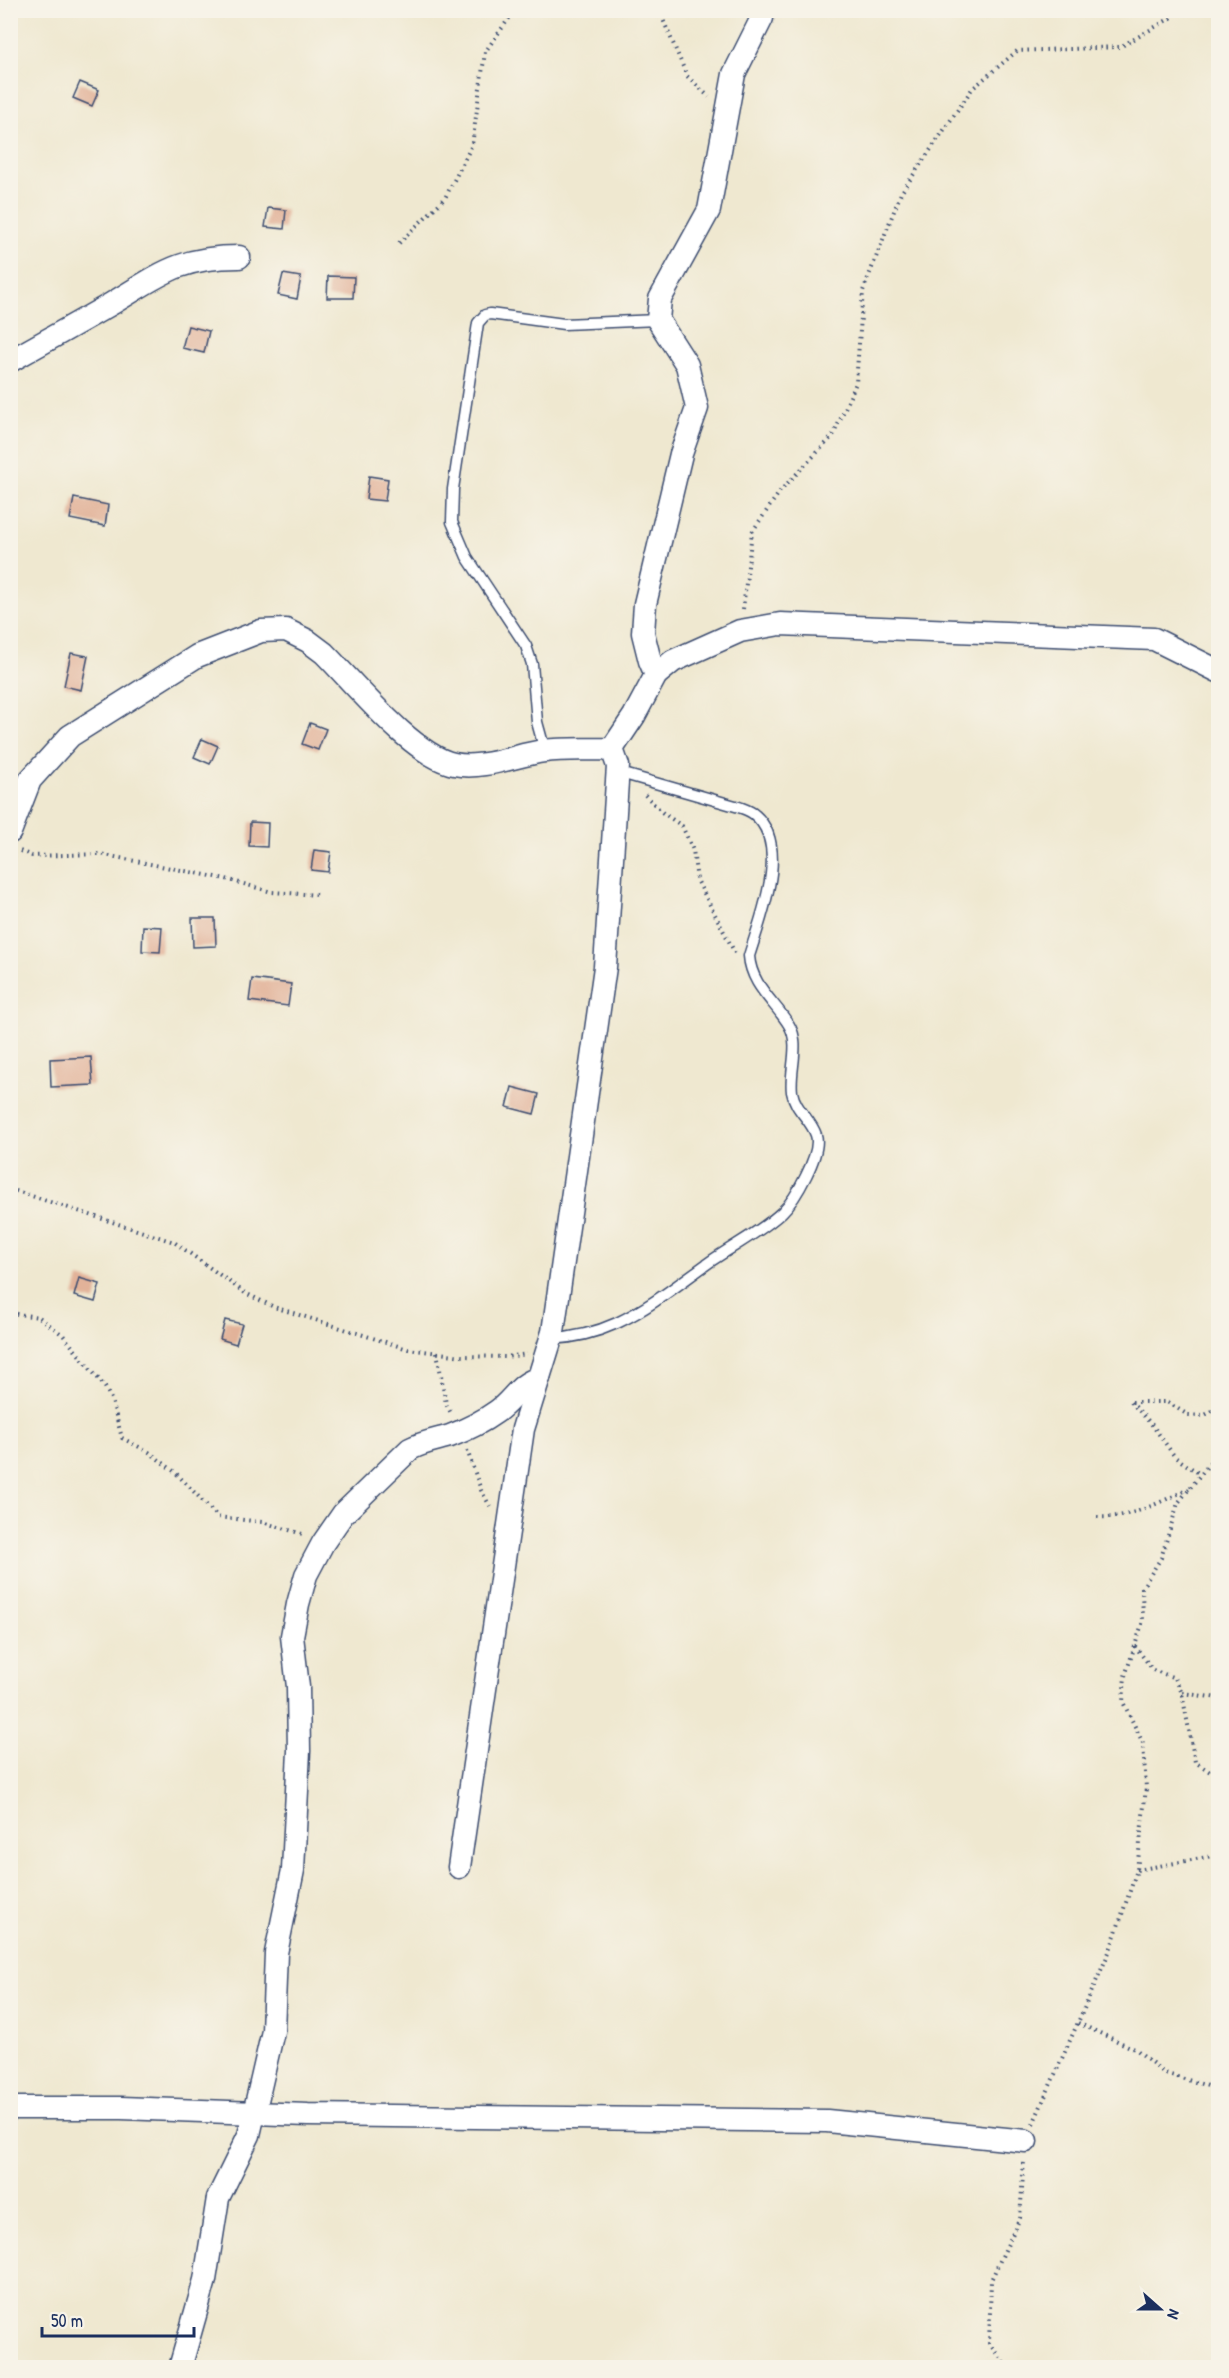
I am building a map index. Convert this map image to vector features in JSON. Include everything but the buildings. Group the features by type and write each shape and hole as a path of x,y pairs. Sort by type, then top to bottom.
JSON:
{"street":[{"path":"656,675 643,633 645,604 681,454 697,408 687,365 658,320 660,299 709,210 734,74 762,18 761,10"},
{"path":"10,361 161,273 206,258 239,257"},
{"path":"612,749 634,717 656,675 673,661 740,631 780,624 1154,639 1218,670"},
{"path":"10,832 30,780 70,736 197,656 261,631 286,630 308,641 324,653 408,738 438,758 454,764 478,765 545,751 612,749"},
{"path":"459,1867 523,1429 550,1345 605,967 627,775 612,749"},
{"path":"180,2367 192,2332 205,2280 218,2198 243,2148 255,2113 273,2031 276,1953 293,1870 299,1751 298,1687 292,1636 306,1575 323,1543 343,1514 410,1449 423,1442 449,1436 473,1425 498,1411 527,1382 539,1378"},
{"path":"10,2108 827,2121 1026,2141"}],"lane":[{"path":"545,751 537,722 535,683 526,646 467,557 452,522 453,489 478,323 485,315 490,314 564,324 658,320"},
{"path":"550,1345 615,1324 652,1303 783,1211 804,1179 817,1150 816,1135 795,1104 792,1092 791,1063 795,1046 793,1033 754,978 750,967 749,956 770,884 771,841 764,826 755,814 739,807 627,775"}],"path":[{"path":"399,243 445,198 472,146 485,52 515,10"},
{"path":"659,10 687,76 708,96 727,109"},
{"path":"740,631 752,532 781,490 833,435 856,383 863,291 901,193 972,89 1017,51 1120,47 1172,18 1178,10"},
{"path":"627,775 647,799 682,826 693,850 697,880 710,909 737,958 750,967"},
{"path":"10,848 32,856 100,854 226,879 272,892 319,895"},
{"path":"10,1189 174,1242 245,1293 274,1307 408,1349 462,1356 506,1357 550,1345"},
{"path":"10,1313 39,1317 63,1335 105,1387 122,1438 149,1452 175,1472 218,1517 262,1522 298,1531 323,1543"},
{"path":"1201,1474 1175,1457 1154,1426 1131,1402 1167,1402 1188,1415 1203,1416 1218,1408"},
{"path":"1007,2367 989,2343 991,2280 1020,2218 1026,2141 1110,1950 1137,1870 1146,1788 1143,1743 1123,1702 1125,1676 1143,1621 1142,1588 1161,1558 1178,1503 1218,1453"},
{"path":"1097,1517 1113,1518 1131,1515 1190,1488"},
{"path":"1135,1646 1152,1670 1175,1678 1182,1693 1195,1762 1218,1777"},
{"path":"1182,1693 1218,1698"},
{"path":"1137,1870 1218,1855"},
{"path":"1078,2023 1137,2050 1164,2073 1218,2089"}]}
